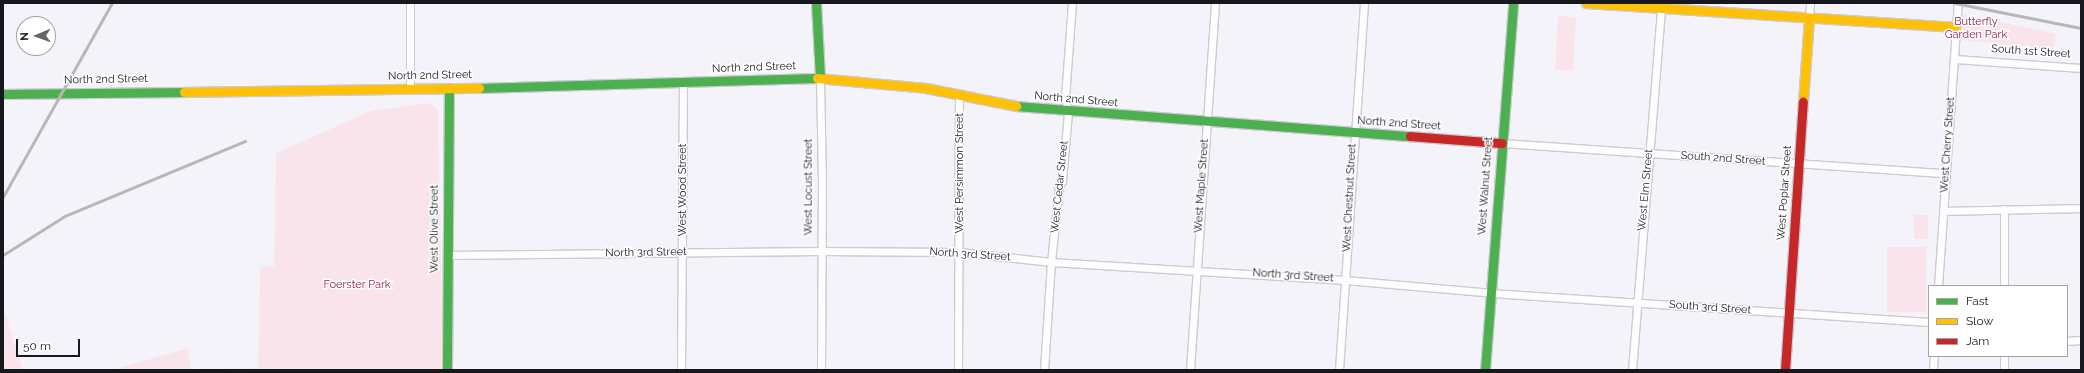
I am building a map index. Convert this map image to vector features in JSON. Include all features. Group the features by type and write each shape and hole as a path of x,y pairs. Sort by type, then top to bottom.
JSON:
{"main road":[{"name":"West Locust Street","path":"816,3 820,78"},
{"name":"West Walnut Street","path":"1485,370 1513,3"},
{"path":"1586,3 1956,27"},
{"name":"West Poplar Street","path":"1785,370 1809,18"},
{"name":"North 2nd Street","path":"3,94 410,89 820,78 866,80 959,95 1019,107 1068,112 1502,143"},
{"name":"West Olive Street","path":"447,370 449,88"}],"street":[{"path":"410,3 410,89"},
{"name":"West Cedar Street","path":"1044,370 1050,262 1059,186 1062,181 1068,112 1065,98 1072,3"},
{"name":"West Maple Street","path":"1190,370 1215,3"},
{"name":"West Chestnut Street","path":"1339,370 1364,3"},
{"path":"1809,18 1810,3"},
{"name":"West Cherry Street","path":"1938,285 1958,3"},
{"name":"West Elm Street","path":"1632,370 1661,9"},
{"name":"South 1st Street","path":"1955,59 2081,68"},
{"name":"West Locust Street","path":"820,78 821,370"},
{"name":"West Wood Street","path":"681,370 683,82"},
{"name":"West Persimmon Street","path":"958,370 960,252 959,95"},
{"name":"South 2nd Street","path":"1502,143 1799,165 1945,174"},
{"path":"1943,211 2081,208"},
{"path":"2004,209 2004,285"},
{"name":"North 3rd Street","path":"447,255 821,251 960,252 1050,262 1345,280 1491,293"},
{"name":"South 3rd Street","path":"1491,293 1789,314 1928,322"},
{"path":"2068,341 2081,340"},
{"path":"1933,370 1934,357"},
{"path":"2004,357 2004,370"}],"green space":[{"name":"Butterfly Garden Park","path":"1963,14 2056,34 2053,49 1961,40"},
{"path":"1558,16 1576,17 1573,71 1555,70"},
{"name":"Foerster Park","path":"428,103 438,110 443,370 112,370 188,348 191,369 258,368 260,267 274,266 276,153 371,111"},
{"path":"1914,215 1928,215 1928,239 1914,239"},
{"path":"1887,247 1926,247 1926,312 1887,312"},
{"path":"3,308 23,370 3,370"}],"railway":[{"path":"3,197 112,3"},
{"path":"1955,3 2081,28"},
{"path":"3,255 65,216 245,141"}],"traffic: fast":[{"path":"816,3 820,78"},
{"path":"1485,370 1513,3"},
{"path":"479,88 817,78"},
{"path":"447,370 449,88"},
{"path":"3,94 184,92"},
{"path":"1016,106 1410,136"}],"traffic: slow":[{"path":"1586,3 1955,27"},
{"path":"1803,102 1809,18"},
{"path":"817,78 926,88 1016,106"},
{"path":"184,92 479,88"}],"traffic: jam":[{"path":"1785,370 1803,102"},
{"path":"1410,136 1502,143"}]}
